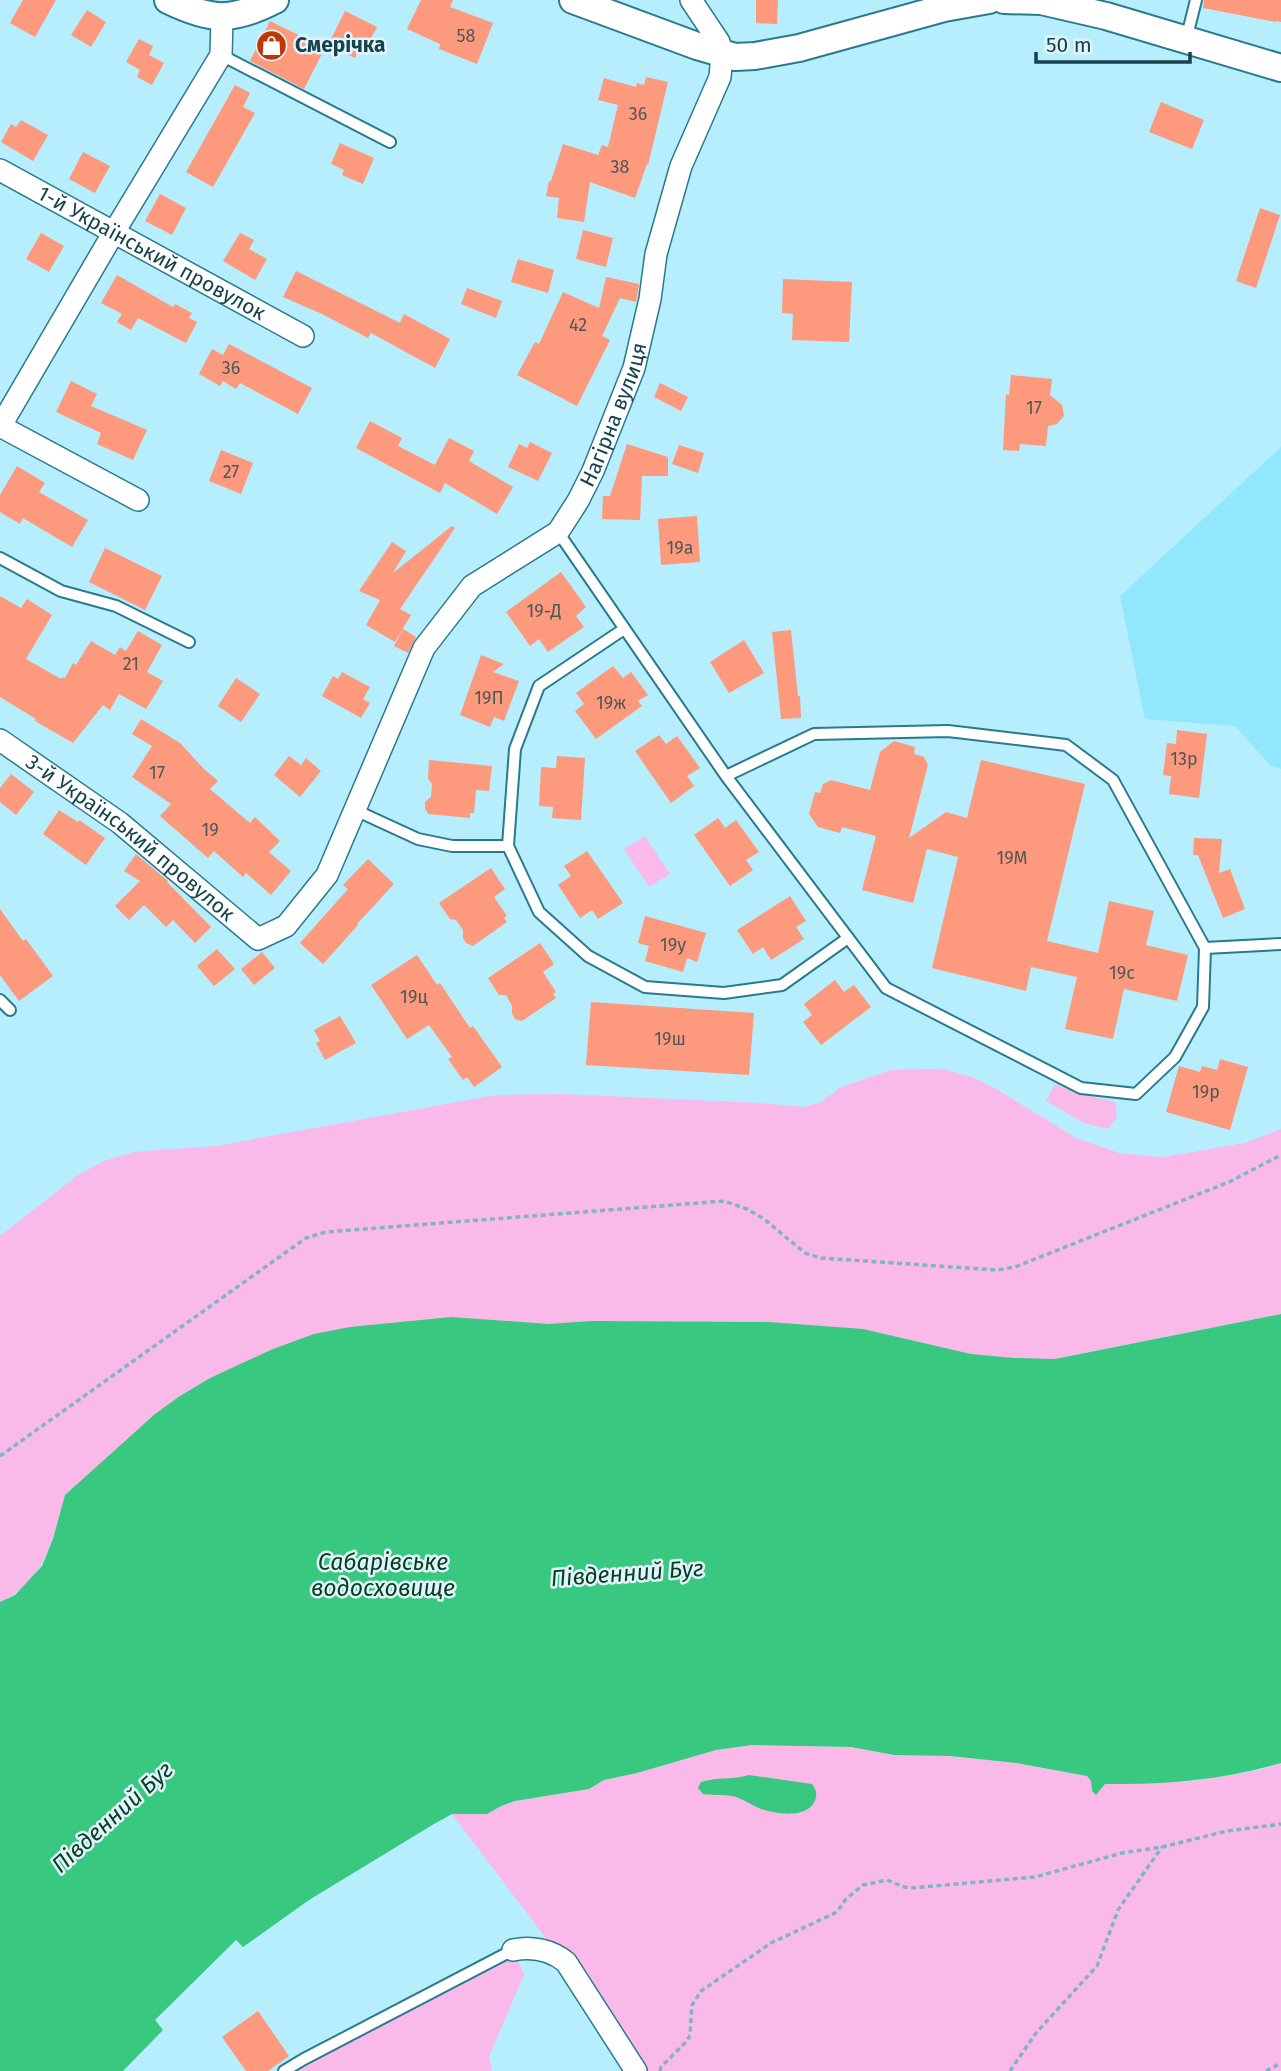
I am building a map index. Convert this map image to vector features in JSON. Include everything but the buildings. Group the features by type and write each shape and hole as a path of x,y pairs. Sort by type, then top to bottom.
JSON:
{"street":[{"path":"168,0 188,10 222,18 255,10 275,0"},
{"path":"573,0 735,57 799,48 944,8 989,0"},
{"path":"691,0 719,42 722,54"},
{"path":"1004,0 1041,1 1106,16 1278,70"},
{"path":"138,500 0,427 221,55 222,18"},
{"name":"Нагірна вулиця","path":"258,939 286,926 327,875 424,648 472,586 558,532 578,501 593,471 634,368 650,299 660,236 681,166 720,77 722,54"},
{"name":"1-й Український провулок","path":"0,170 303,336"},
{"name":"3-й Український провулок","path":"0,740 120,824 258,939"},
{"path":"513,1950 523,1948 551,1952 566,1962 636,2071"}],"lane":[{"path":"1186,40 1196,0"},
{"path":"221,55 390,142"},
{"path":"558,532 726,776 886,988 1081,1088 1136,1094 1174,1057 1203,1007 1205,948 1114,780 1066,745 948,731 814,734 726,776"},
{"path":"0,558 61,592 116,606 189,642"},
{"path":"624,629 539,686 515,748 508,846 539,912 587,957 645,987 724,993 782,985 848,938"},
{"path":"355,810 418,839 452,846 508,846"},
{"path":"1205,948 1281,944"},
{"path":"0,1000 10,1010"},
{"path":"284,2071 513,1950"}],"path":[{"path":"0,1457 306,1238 326,1232 724,1201 747,1209 764,1219 805,1253 821,1258 997,1270 1016,1267 1228,1182 1281,1155"},
{"path":"660,2071 687,2041 690,2035 692,2005 701,1991 771,1943 837,1912 846,1899 863,1885 887,1880 911,1888 1022,1879 1122,1853 1162,1847 1227,1831 1281,1824"},
{"path":"1010,2071 1036,2033 1097,1966 1118,1910 1162,1847"},
{"path":"1266,2071 1281,2063"}],"shaded area":[{"path":"1281,447 1281,769 1271,766 1235,726 1145,719 1120,596"},
{"path":"645,836 670,874 649,887 624,849"},
{"path":"944,1069 974,1078 998,1090 1076,1138 1119,1153 1163,1157 1245,1143 1281,1129 1281,1314 1080,1354 1057,1391 56,1529 48,1552 36,1572 20,1589 0,1602 0,1236 78,1175 104,1161 134,1152 216,1146 496,1095 561,1094 804,1107 821,1102 841,1087 891,1070"},
{"path":"1055,1084 1079,1094 1115,1102 1117,1117 1108,1129 1084,1123 1046,1101"},
{"path":"752,1745 851,1747 894,1755 950,1756 1016,1763 1087,1776 1091,1781 1092,1791 1105,1784 1194,1781 1256,1771 1281,1763 1281,2071 636,2071 560,1957 452,1814 487,1814 515,1801 589,1789 604,1780 716,1750"},
{"path":"513,1950 524,1974 489,2057 492,2071 284,2071"}],"water":[{"name":"Сабарівське водосховище","path":"1281,1314 1281,1763 1238,1774 1194,1780 1105,1784 1096,1795 1087,1776 1016,1763 950,1756 894,1755 851,1747 752,1745 716,1750 604,1780 589,1789 515,1801 487,1814 452,1814 309,1900 243,1947 236,1940 155,2020 163,2030 123,2071 0,2071 0,1602 15,1595 42,1566 53,1539 65,1495 155,1414 210,1378 273,1349 314,1334 350,1327 451,1317 549,1324 591,1321 769,1322 863,1329 971,1354 1055,1359"},
{"path":"749,1775 812,1784 816,1799 803,1811 781,1813 761,1809 736,1797 703,1794 698,1788 701,1782 707,1780"}],"place":[{"name":"Смерічка","path":"272,45"}],"water label":[{"name":"Південний Буг","path":"627,1573"},
{"name":"Південний Буг","path":"112,1817"}]}
